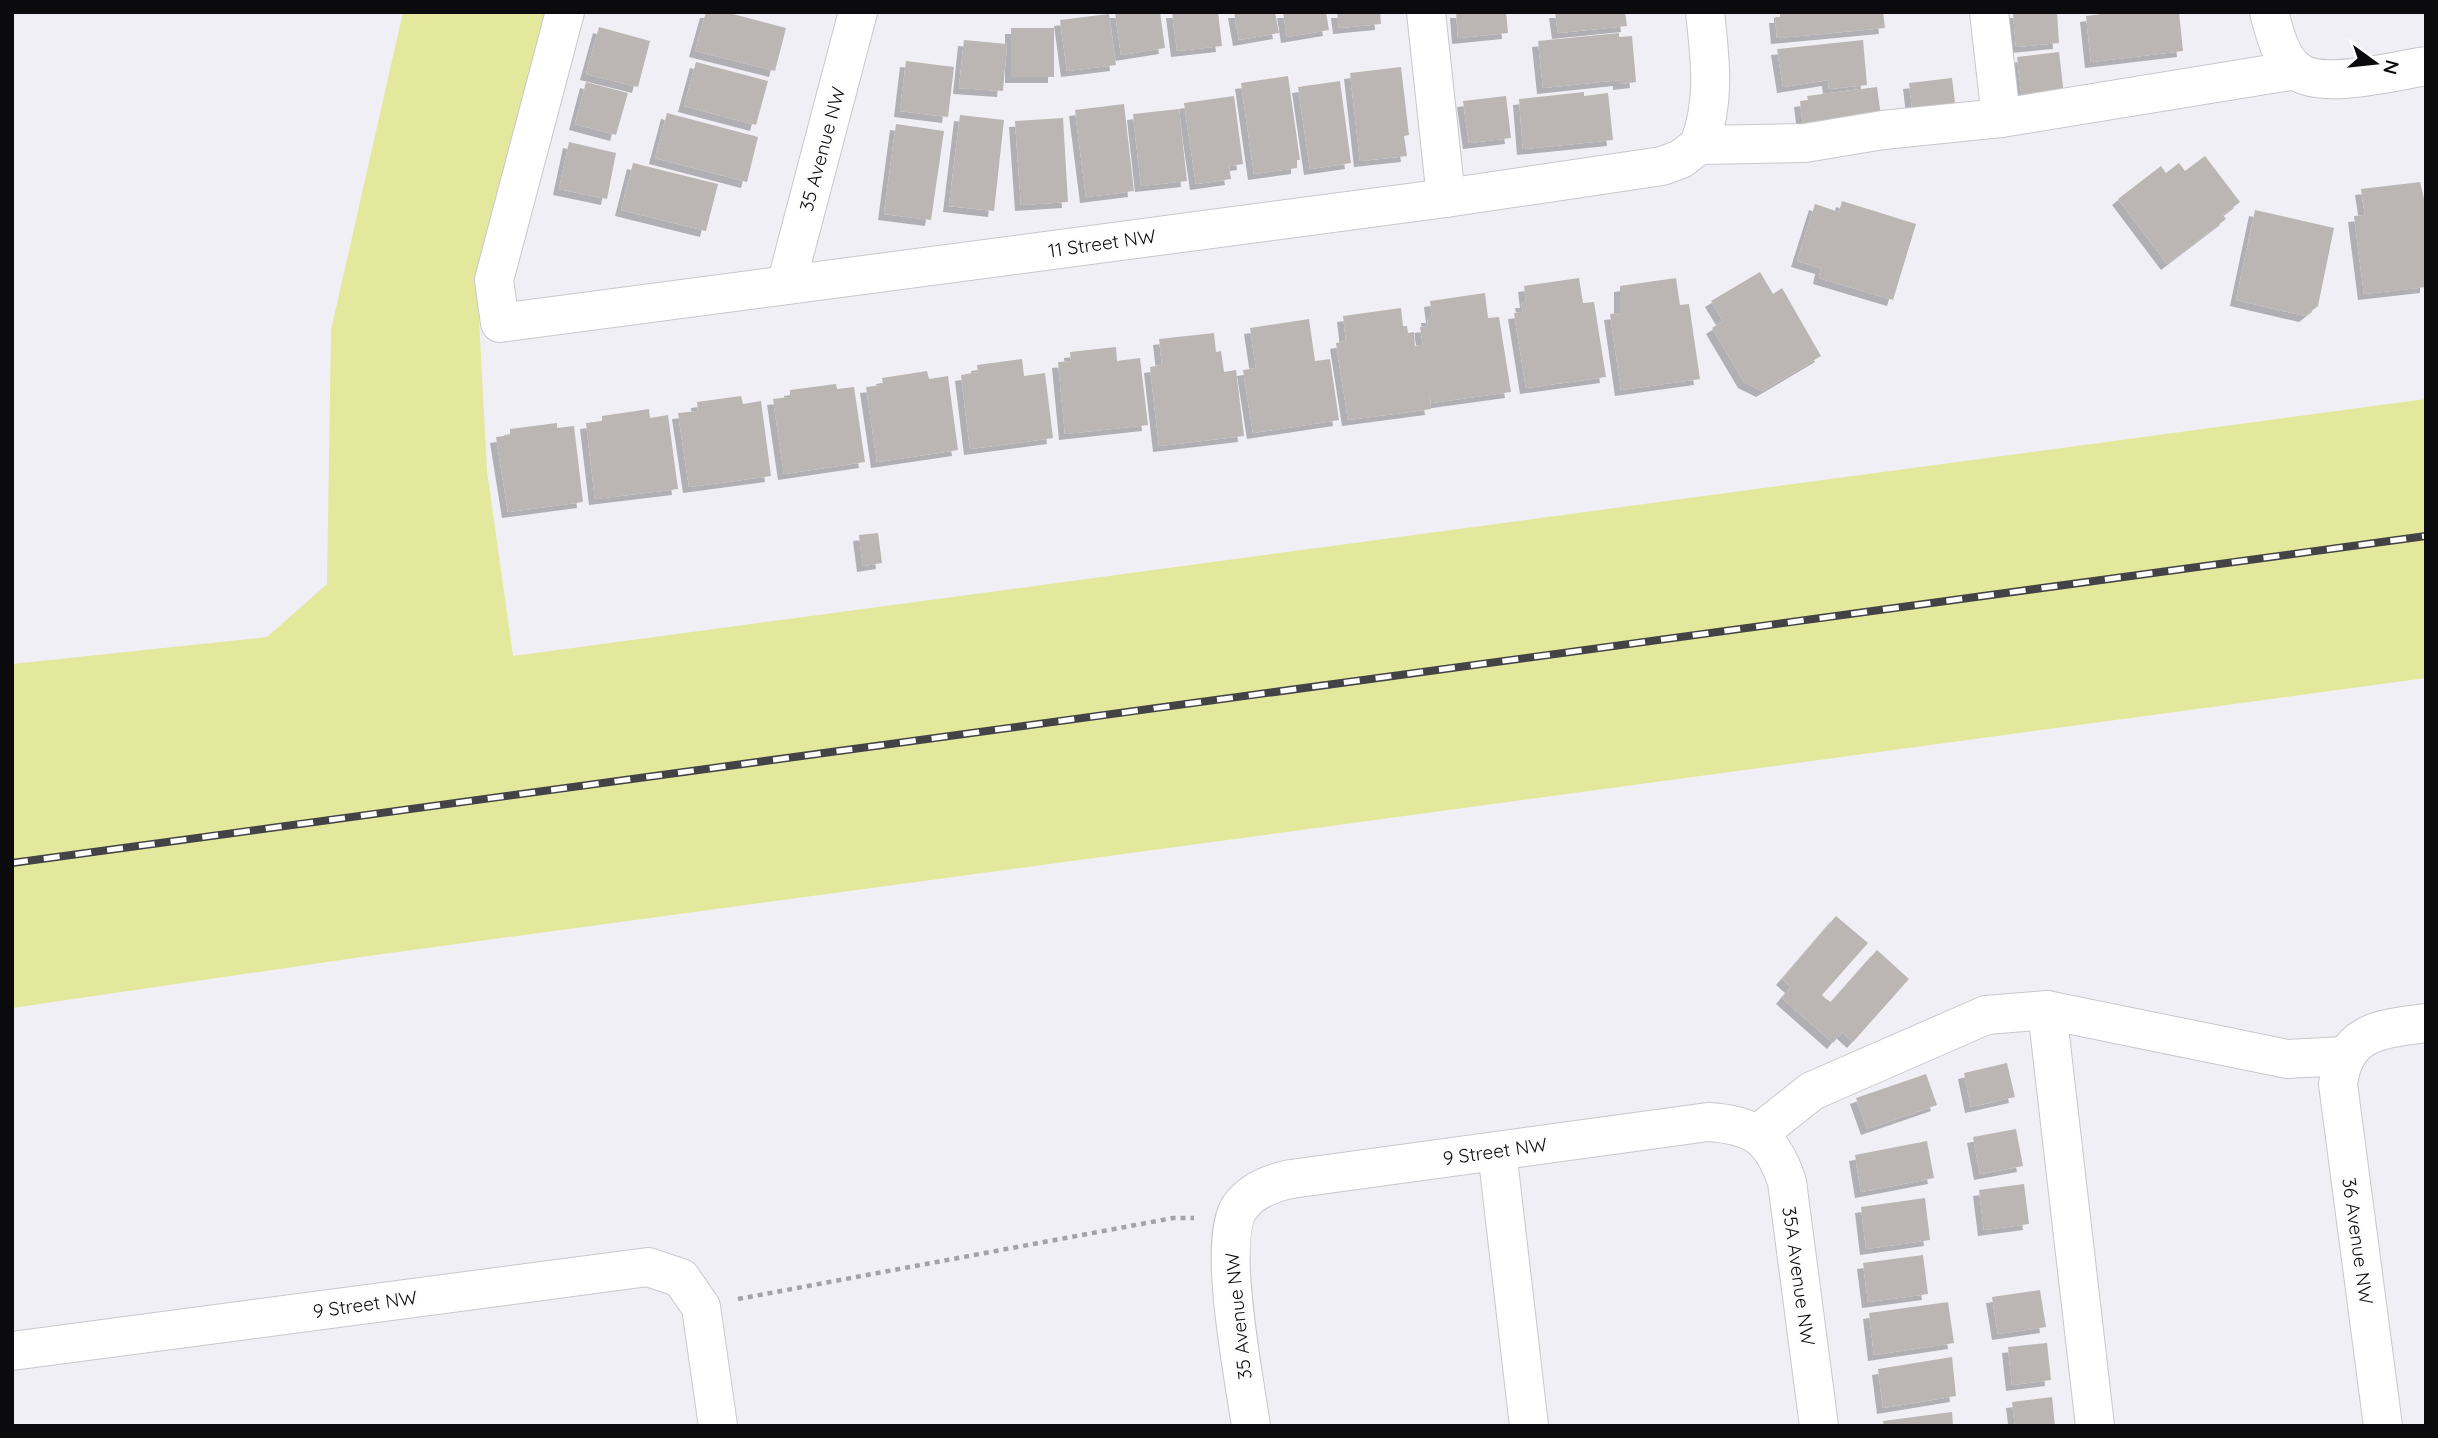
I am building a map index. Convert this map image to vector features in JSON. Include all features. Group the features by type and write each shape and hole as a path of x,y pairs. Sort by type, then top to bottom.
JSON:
{"street":[{"name":"11 Street NW","path":"565,12 494,280 500,323 1446,198 1662,166 1681,159 1699,145"},
{"name":"35 Avenue NW","path":"786,285 858,12"},
{"path":"1426,12 1446,198"},
{"path":"1705,12 1713,82 1706,126 1699,145 1805,143 1883,130 2001,118 2296,70"},
{"path":"1990,12 2001,118"},
{"path":"2269,12 2287,61 2308,78 2325,80 2426,66"},
{"path":"2048,1010 2095,1426"},
{"path":"1759,1133 1812,1091 1974,1018 2048,1010 2287,1059 2345,1056 2355,1043 2367,1035 2426,1023"},
{"name":"36 Avenue NW","path":"2345,1056 2340,1069 2339,1098 2383,1426"},
{"name":"9 Street NW","path":"1236,1217 1257,1191 1291,1179 1708,1122 1736,1124 1759,1133"},
{"name":"35A Avenue NW","path":"1759,1133 1773,1149 1787,1182 1819,1426"},
{"path":"1497,1151 1529,1426"},
{"name":"35 Avenue NW","path":"1236,1217 1231,1272 1251,1426"},
{"name":"9 Street NW","path":"12,1351 633,1268 663,1270 681,1278 701,1307"},
{"path":"701,1307 718,1426"}],"path":[{"path":"701,1307 1173,1218 1236,1217"}],"green space":[{"path":"403,12 550,12 477,281 487,471 513,656 2426,399 2426,678 361,957 12,1008 12,664 267,637 327,584 331,330"}],"building":[{"path":"706,12 725,12 786,28 775,71 695,51"},
{"path":"1115,12 1160,12 1165,48 1121,55"},
{"path":"1172,12 1218,12 1222,46 1177,51"},
{"path":"1234,12 1275,12 1279,33 1239,40"},
{"path":"1283,12 1326,12 1329,30 1287,37"},
{"path":"1337,12 1380,12 1381,24 1339,28"},
{"path":"1456,12 1506,12 1508,33 1458,38"},
{"path":"1555,12 1625,12 1627,26 1558,33"},
{"path":"1780,12 1883,12 1885,28 1777,38 1775,17 1780,17"},
{"path":"2013,12 2057,12 2059,43 2016,47"},
{"path":"2117,12 2179,12 2183,51 2091,62 2086,16"},
{"path":"1109,14 1116,65 1067,71 1060,20"},
{"path":"599,27 650,41 638,87 586,74"},
{"path":"1011,28 1054,28 1054,77 1011,77"},
{"path":"1619,33 1619,37 1632,36 1636,82 1619,84 1619,80 1543,88 1538,41"},
{"path":"964,40 1007,44 1003,91 959,88"},
{"path":"1863,40 1867,85 1829,89 1828,80 1783,87 1777,49"},
{"path":"2059,52 2064,95 2022,99 2017,57"},
{"path":"906,61 954,67 948,117 900,111"},
{"path":"696,62 768,81 756,125 684,106"},
{"path":"1401,67 1409,135 1404,136 1407,156 1360,161 1350,73"},
{"path":"1288,76 1300,160 1297,160 1297,168 1254,174 1241,83"},
{"path":"1952,78 1957,119 1914,123 1909,83"},
{"path":"1340,81 1351,163 1310,169 1298,87"},
{"path":"586,82 628,93 616,135 575,124"},
{"path":"1877,87 1883,130 1805,142 1800,101 1808,100 1807,96"},
{"path":"1584,92 1584,96 1608,93 1613,140 1523,149 1519,99"},
{"path":"1234,96 1243,164 1229,166 1231,179 1196,184 1184,103"},
{"path":"1506,96 1511,138 1469,143 1463,101"},
{"path":"1124,104 1134,191 1086,197 1075,110"},
{"path":"1179,109 1187,181 1141,186 1133,114"},
{"path":"667,113 758,137 747,182 655,158"},
{"path":"960,115 1004,120 994,211 949,206"},
{"path":"1063,118 1068,202 1021,205 1015,121"},
{"path":"896,124 944,131 931,220 884,214"},
{"path":"569,142 616,153 607,199 559,189"},
{"path":"2205,156 2240,202 2223,215 2226,219 2167,264 2118,199 2161,166 2166,173 2179,163 2185,171"},
{"path":"633,163 718,184 706,231 621,210"},
{"path":"2420,182 2426,207 2426,287 2364,294 2354,216 2365,215 2361,189"},
{"path":"1842,201 1916,224 1893,300 1819,278 1821,268 1797,261 1815,204 1839,212"},
{"path":"2255,210 2334,228 2318,306 2305,316 2236,300"},
{"path":"1760,272 1773,294 1782,288 1821,356 1762,391 1744,382 1712,328 1723,321 1711,301"},
{"path":"1579,278 1583,303 1594,302 1606,377 1526,388 1514,313 1523,312 1521,302 1526,302 1524,286"},
{"path":"1676,278 1680,305 1689,304 1700,379 1621,390 1610,314 1620,313 1620,286"},
{"path":"1485,293 1488,318 1499,317 1511,392 1431,403 1429,394 1431,409 1348,420 1336,343 1346,341 1343,316 1401,308 1403,326 1407,326 1408,333 1414,332 1415,346 1423,345 1420,327 1428,326 1427,317 1432,317 1430,301"},
{"path":"1309,319 1315,361 1330,359 1339,420 1253,433 1243,370 1256,368 1250,328"},
{"path":"1214,333 1216,352 1221,351 1224,372 1236,370 1244,436 1159,446 1150,367 1162,365 1159,339"},
{"path":"1116,347 1117,361 1140,358 1148,425 1065,434 1058,362 1071,361 1070,352"},
{"path":"1022,359 1024,376 1045,373 1053,438 970,449 961,375 978,372 977,365"},
{"path":"927,371 929,379 948,376 958,450 877,462 866,387 883,385 882,378"},
{"path":"836,384 837,389 854,387 865,462 784,474 773,399 790,397 790,390"},
{"path":"741,396 743,404 761,401 771,476 689,487 678,413 698,411 697,402"},
{"path":"649,409 650,418 668,415 678,489 595,499 586,423 602,421 602,416"},
{"path":"557,423 557,428 574,426 583,502 508,512 496,437 510,435 510,429"},
{"path":"878,533 882,563 863,566 859,535"},
{"path":"1836,916 1868,943 1822,995 1826,999 1831,1002 1877,950 1909,979 1853,1042 1842,1032 1833,1043 1782,998 1791,987 1782,979"},
{"path":"2007,1063 2015,1097 1971,1107 1964,1073"},
{"path":"1926,1074 1937,1105 1867,1129 1856,1098"},
{"path":"2016,1129 2023,1166 1980,1174 1973,1137"},
{"path":"1927,1141 1934,1178 1861,1192 1855,1155"},
{"path":"2024,1184 2029,1224 1984,1230 1979,1190"},
{"path":"1925,1198 1930,1240 1866,1249 1861,1207"},
{"path":"1923,1255 1928,1294 1868,1302 1863,1263"},
{"path":"2040,1290 2046,1327 1998,1334 1992,1297"},
{"path":"1948,1302 1954,1343 1874,1355 1869,1313"},
{"path":"2047,1343 2051,1380 2012,1385 2008,1347"},
{"path":"1952,1357 1956,1396 1883,1408 1878,1369"},
{"path":"2052,1397 2055,1426 2015,1426 2012,1402"},
{"path":"1952,1412 1953,1426 1884,1426 1883,1421"}],"railway":[{"path":"12,863 2426,536"}]}
